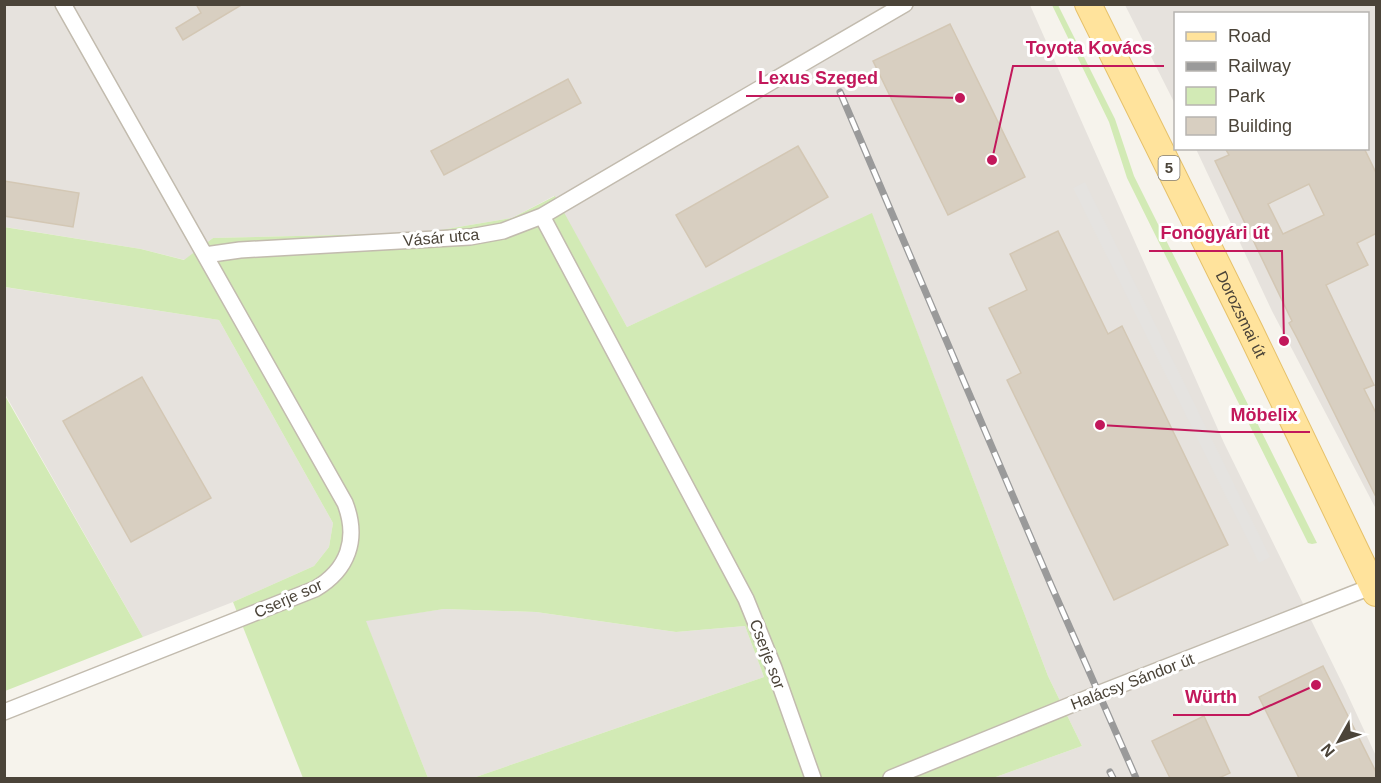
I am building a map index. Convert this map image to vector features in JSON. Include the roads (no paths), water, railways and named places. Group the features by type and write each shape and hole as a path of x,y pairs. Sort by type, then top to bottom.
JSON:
{"main road":[{"name":"Dorozsmai út","path":"1088,4 1250,330 1375,589"}],"street":[{"path":"63,4 205,255"},
{"name":"Vásár utca","path":"205,255 240,250 470,237 503,231 542,216 905,4"},
{"name":"Cserje sor","path":"542,216 747,599 813,778"},
{"name":"Cserje sor","path":"4,712 315,589 334,576 346,556 352,535 345,503 205,255"},
{"name":"Halácsy Sándor út","path":"891,778 1100,693 1375,589"}],"railway":[{"path":"840,92 1136,778"},
{"path":"1110,772 1113,778"}],"place":[{"name":"Lexus Szeged","path":"960,98"},
{"name":"Toyota Kovács","path":"992,160"},
{"name":"Fonógyári út","path":"1284,341"},
{"name":"Möbelix","path":"1100,425"},
{"name":"Würth","path":"1316,685"}]}
